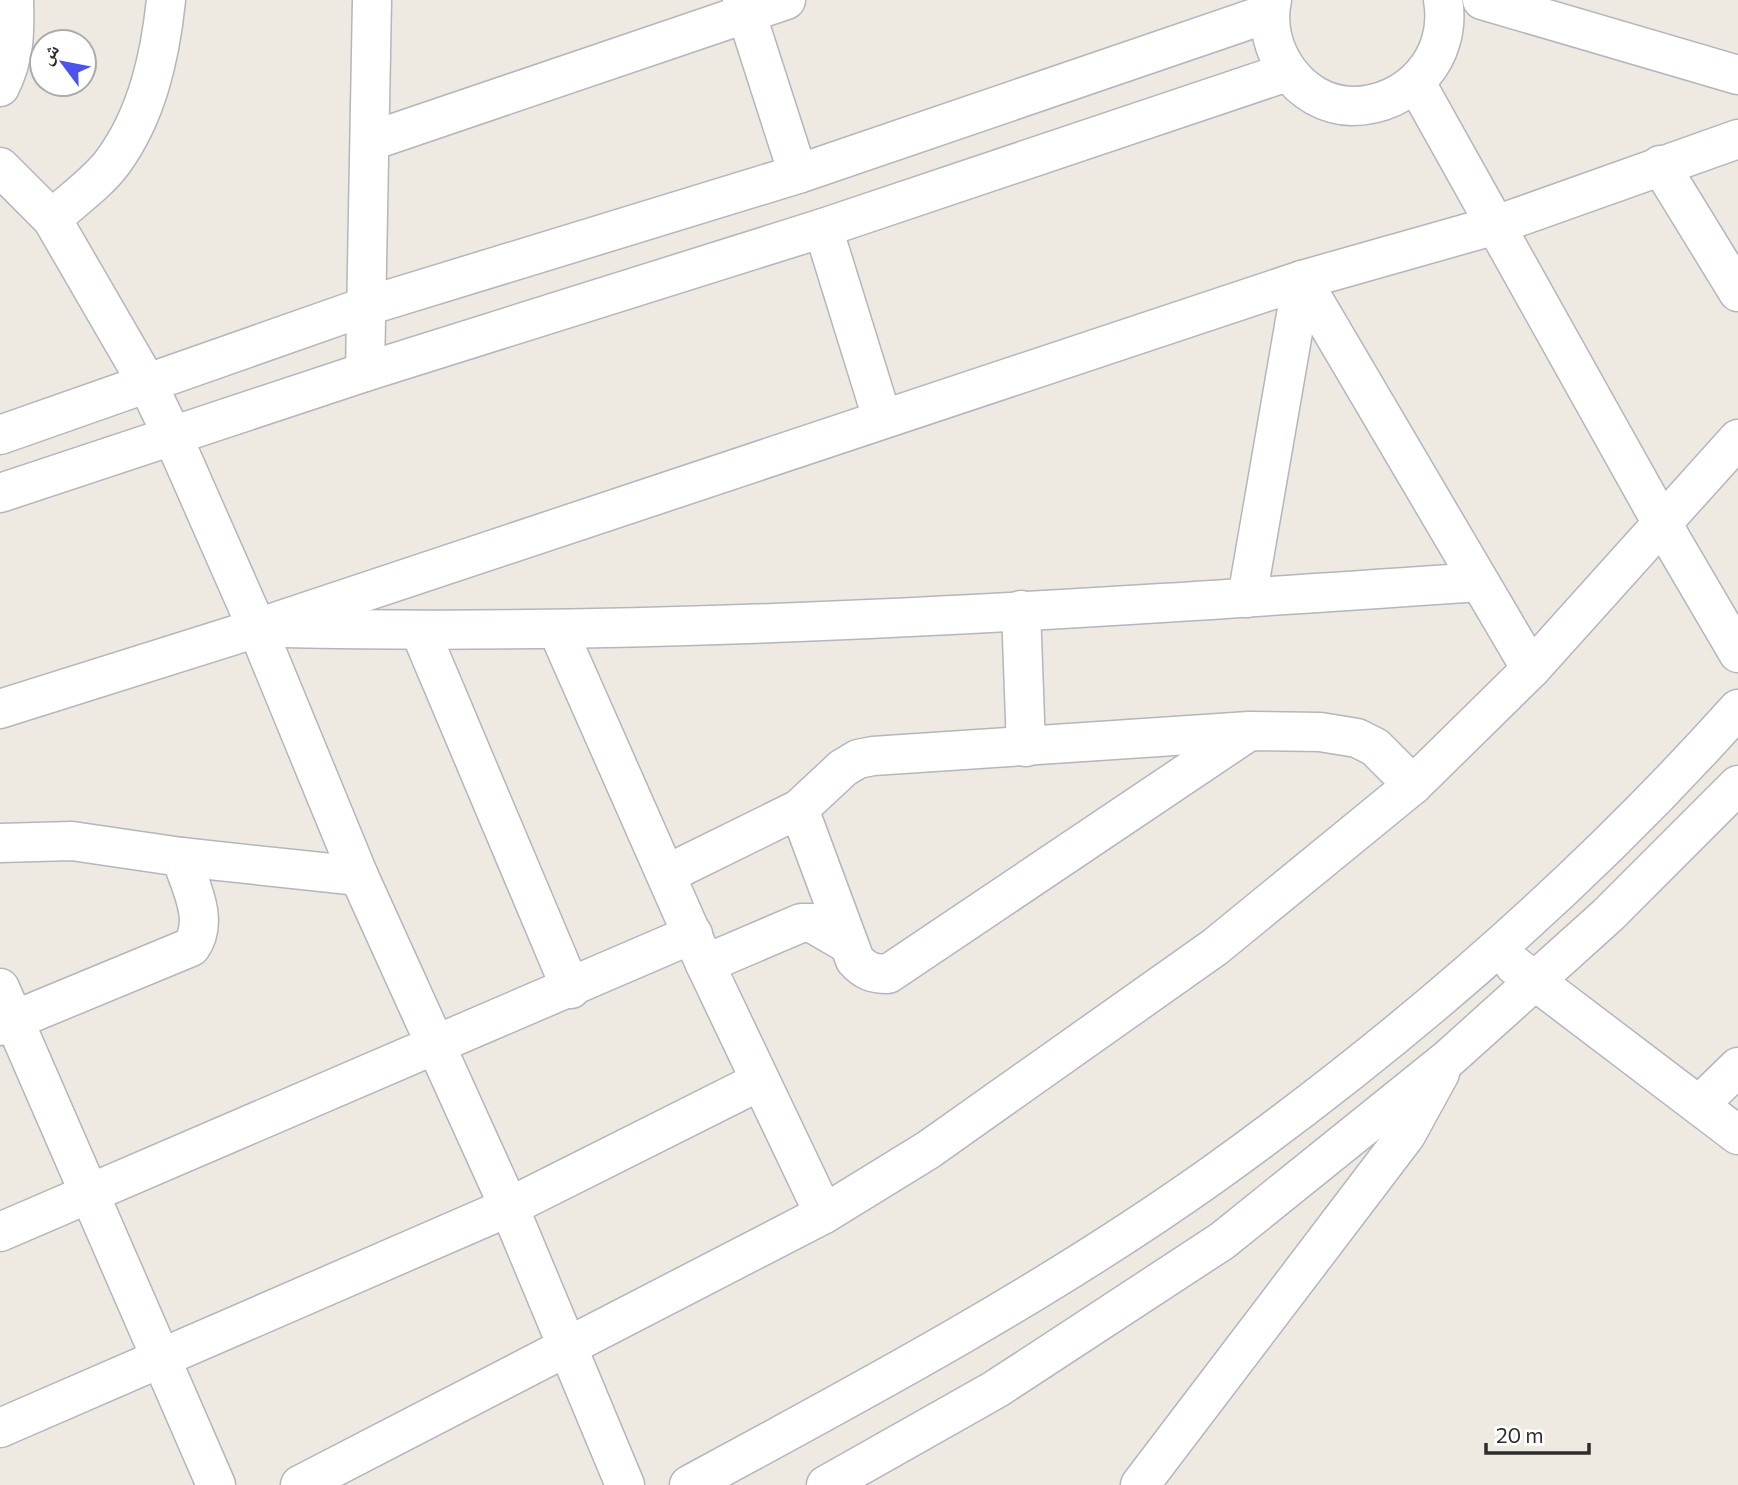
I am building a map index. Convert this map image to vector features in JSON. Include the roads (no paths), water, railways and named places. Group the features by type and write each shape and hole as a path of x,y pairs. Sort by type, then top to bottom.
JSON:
{"street":[{"path":"0,87 10,67 15,44 14,0"},
{"path":"52,219 110,165 132,133 155,73 166,0"},
{"path":"365,372 372,0"},
{"path":"371,141 744,7 786,0"},
{"path":"0,435 368,306 798,174 1271,6 1273,44 1287,72 1315,96 1350,106 1385,102 1416,83 1433,64 1443,40 1446,15 1443,0"},
{"path":"1504,3 1738,75"},
{"path":"744,7 798,174"},
{"path":"0,492 365,372 823,228 1287,72"},
{"path":"1416,83 1663,525 1738,653"},
{"path":"0,709 257,628 1302,280 1496,225 1738,139"},
{"path":"1660,165 1738,292"},
{"path":"0,167 52,219 173,435 257,628 359,876 509,1207 625,1485"},
{"path":"823,228 882,418"},
{"path":"1302,280 1531,669"},
{"path":"1247,598 1302,280"},
{"path":"300,1485 824,1214 928,1150 1216,947 1413,785 1531,669 1738,439"},
{"path":"257,628 558,631 1247,598 1479,582"},
{"path":"1021,610 1026,747"},
{"path":"420,631 571,989"},
{"path":"558,631 699,949 824,1214"},
{"path":"689,1485 1023,1298 1209,1177 1314,1098 1493,949 1594,859 1672,782 1738,709"},
{"path":"667,874 799,809 843,768 858,759 1249,731 1320,732 1357,738 1375,747 1413,785"},
{"path":"799,809 848,944 863,969 875,974 888,974 1249,731"},
{"path":"826,1485 996,1389 1222,1241 1448,1059 1608,915 1738,785"},
{"path":"0,843 72,841 181,858 359,876"},
{"path":"181,858 201,922 199,936 191,947 5,1012 89,1192 216,1485"},
{"path":"0,1232 571,989 699,949 802,923 812,923 848,944"},
{"path":"1493,949 1738,1135"},
{"path":"1140,1485 1406,1135 1448,1059"},
{"path":"1699,1105 1738,1067"},
{"path":"0,1427 509,1207 760,1081"}]}
